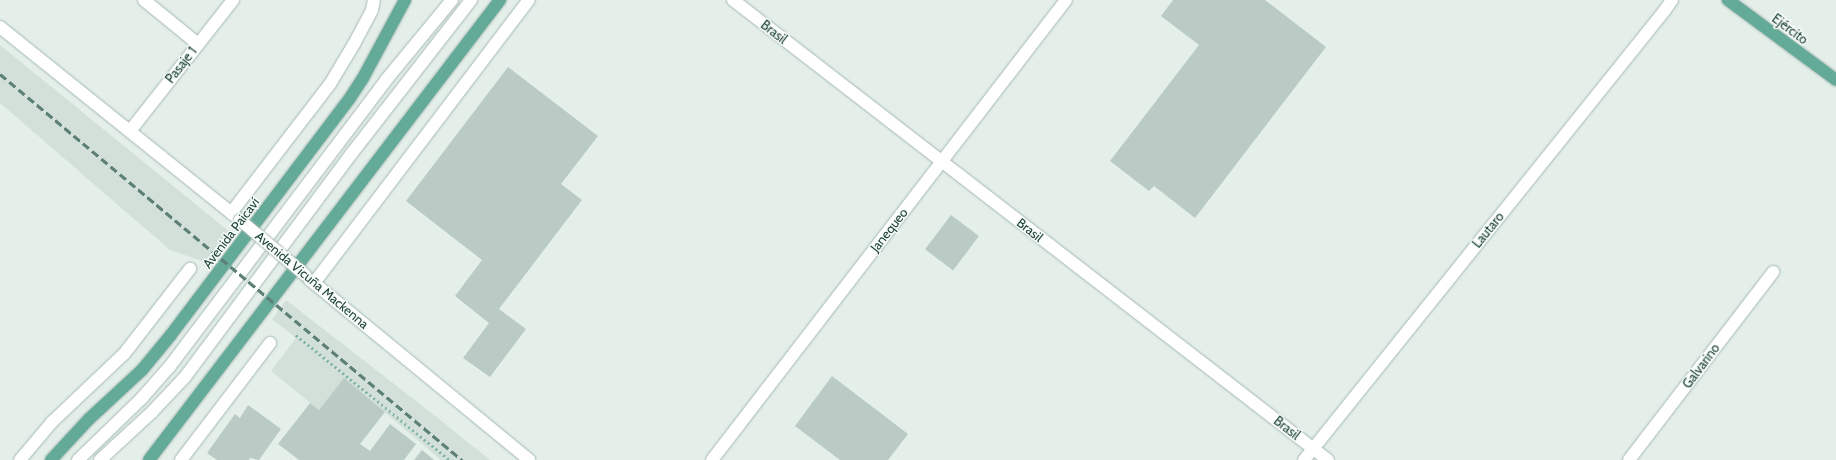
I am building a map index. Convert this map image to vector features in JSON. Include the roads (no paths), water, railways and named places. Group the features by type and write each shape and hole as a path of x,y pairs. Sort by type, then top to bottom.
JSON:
{"main road":[{"name":"Avenida Paicaví","path":"51,460 75,433 142,370 170,336 350,98 366,72 404,0"},
{"path":"149,460 500,0"},
{"name":"Ejército","path":"1728,0 1836,80"}],"street":[{"path":"144,0 198,44"},
{"name":"Pasaje 1","path":"130,131 233,0"},
{"name":"Avenida Paicaví","path":"236,217 330,84 372,10 374,0"},
{"path":"78,460 141,399 170,366 382,85 452,0"},
{"path":"100,460 152,412 184,377 361,141 471,0"},
{"path":"309,279 529,0"},
{"name":"Brasil","path":"733,0 1328,460"},
{"name":"Janequeo","path":"712,460 1066,0"},
{"name":"Lautaro","path":"1304,460 1660,17 1672,0"},
{"name":"Avenida Vicuña Mackenna","path":"0,27 236,217 529,460"},
{"name":"Avenida Paicaví","path":"20,460 52,422 129,348 190,269"},
{"name":"Galvarino","path":"1629,460 1773,272"},
{"path":"180,460 270,343"}],"railway":[{"path":"0,74 462,460"}]}
